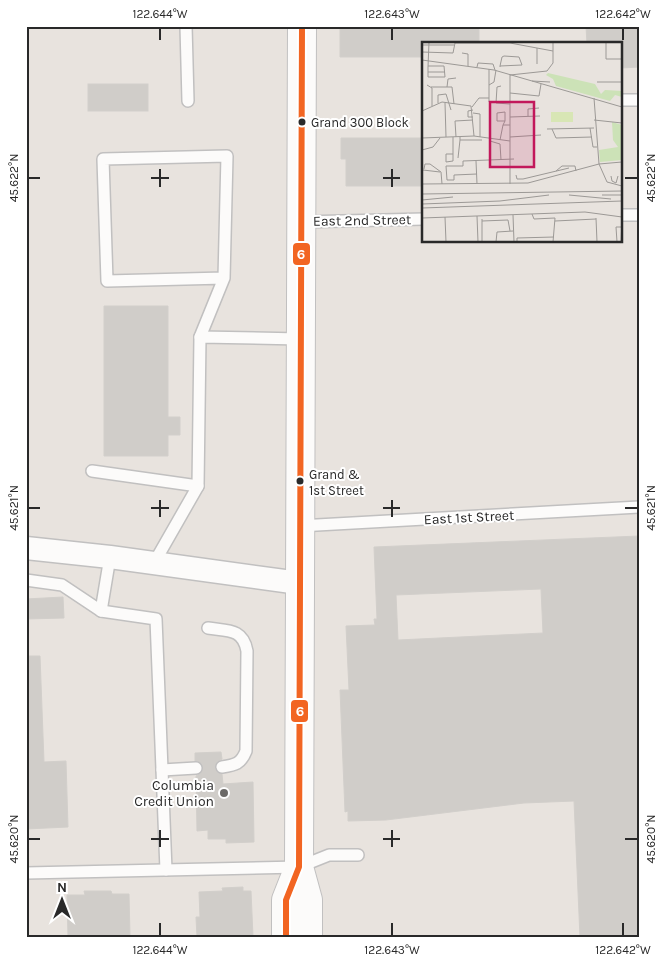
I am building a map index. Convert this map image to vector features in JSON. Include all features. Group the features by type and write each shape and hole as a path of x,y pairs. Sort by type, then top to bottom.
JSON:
{"main road":[{"path":"302,26 299,867 308,900 308,937"},
{"path":"286,937 286,900 299,867"}],"street":[{"path":"26,548 110,557 299,583"}],"lane":[{"path":"186,26 188,101"},
{"path":"622,100 639,100"},
{"path":"154,563 198,486 200,337 224,278 227,156 104,159 107,282 224,278"},
{"path":"622,215 639,215"},
{"name":"East 2nd Street","path":"301,222 422,219"},
{"path":"200,337 300,339"},
{"path":"92,471 198,486"},
{"name":"East 1st Street","path":"299,526 639,507"},
{"path":"101,611 110,557"},
{"path":"26,580 62,585 101,611 156,619 166,870"},
{"path":"208,628 235,632 241,636 246,644 247,651 246,752 244,759 236,765 222,767"},
{"path":"162,770 196,768"},
{"path":"26,873 299,867 329,855 358,854"}],"building":[{"path":"340,26 479,26 479,42 422,42 422,57 340,57"},
{"path":"586,26 639,26 639,67 622,68 622,42 587,42"},
{"path":"88,84 148,84 148,111 88,111"},
{"path":"341,138 422,138 422,186 346,186 346,159 341,159"},
{"path":"104,306 168,306 168,417 180,417 180,435 168,435 168,456 104,456"},
{"path":"639,536 639,937 580,937 574,801 524,803 386,820 348,821 348,811 345,812 340,690 349,690 346,626 375,625 374,619 377,619 374,547","holes":["541,589 543,633 398,640 396,595"]},
{"path":"63,597 64,618 26,619 26,599"},
{"path":"26,656 40,656 44,762 66,761 68,827 26,829"},
{"name":"Columbia Credit Union","path":"221,752 222,759 217,762 215,768 217,772 222,774 223,784 253,782 254,842 226,843 226,839 208,839 208,830 197,831 196,776 200,774 203,768 202,764 195,761 195,753"},
{"path":"243,887 243,891 251,891 253,937 197,937 196,917 200,917 199,892 223,891 222,888"},
{"path":"84,891 111,891 112,894 129,894 130,937 68,937 67,895 85,895"}],"transit line":[{"name":"6","path":"286,937 286,900 299,867 302,26"}],"place":[{"name":"Grand 300 Block","path":"302,122"},
{"name":"Grand & 1st Street","path":"300,481"},
{"name":"Columbia Credit Union","path":"224,793"}]}
